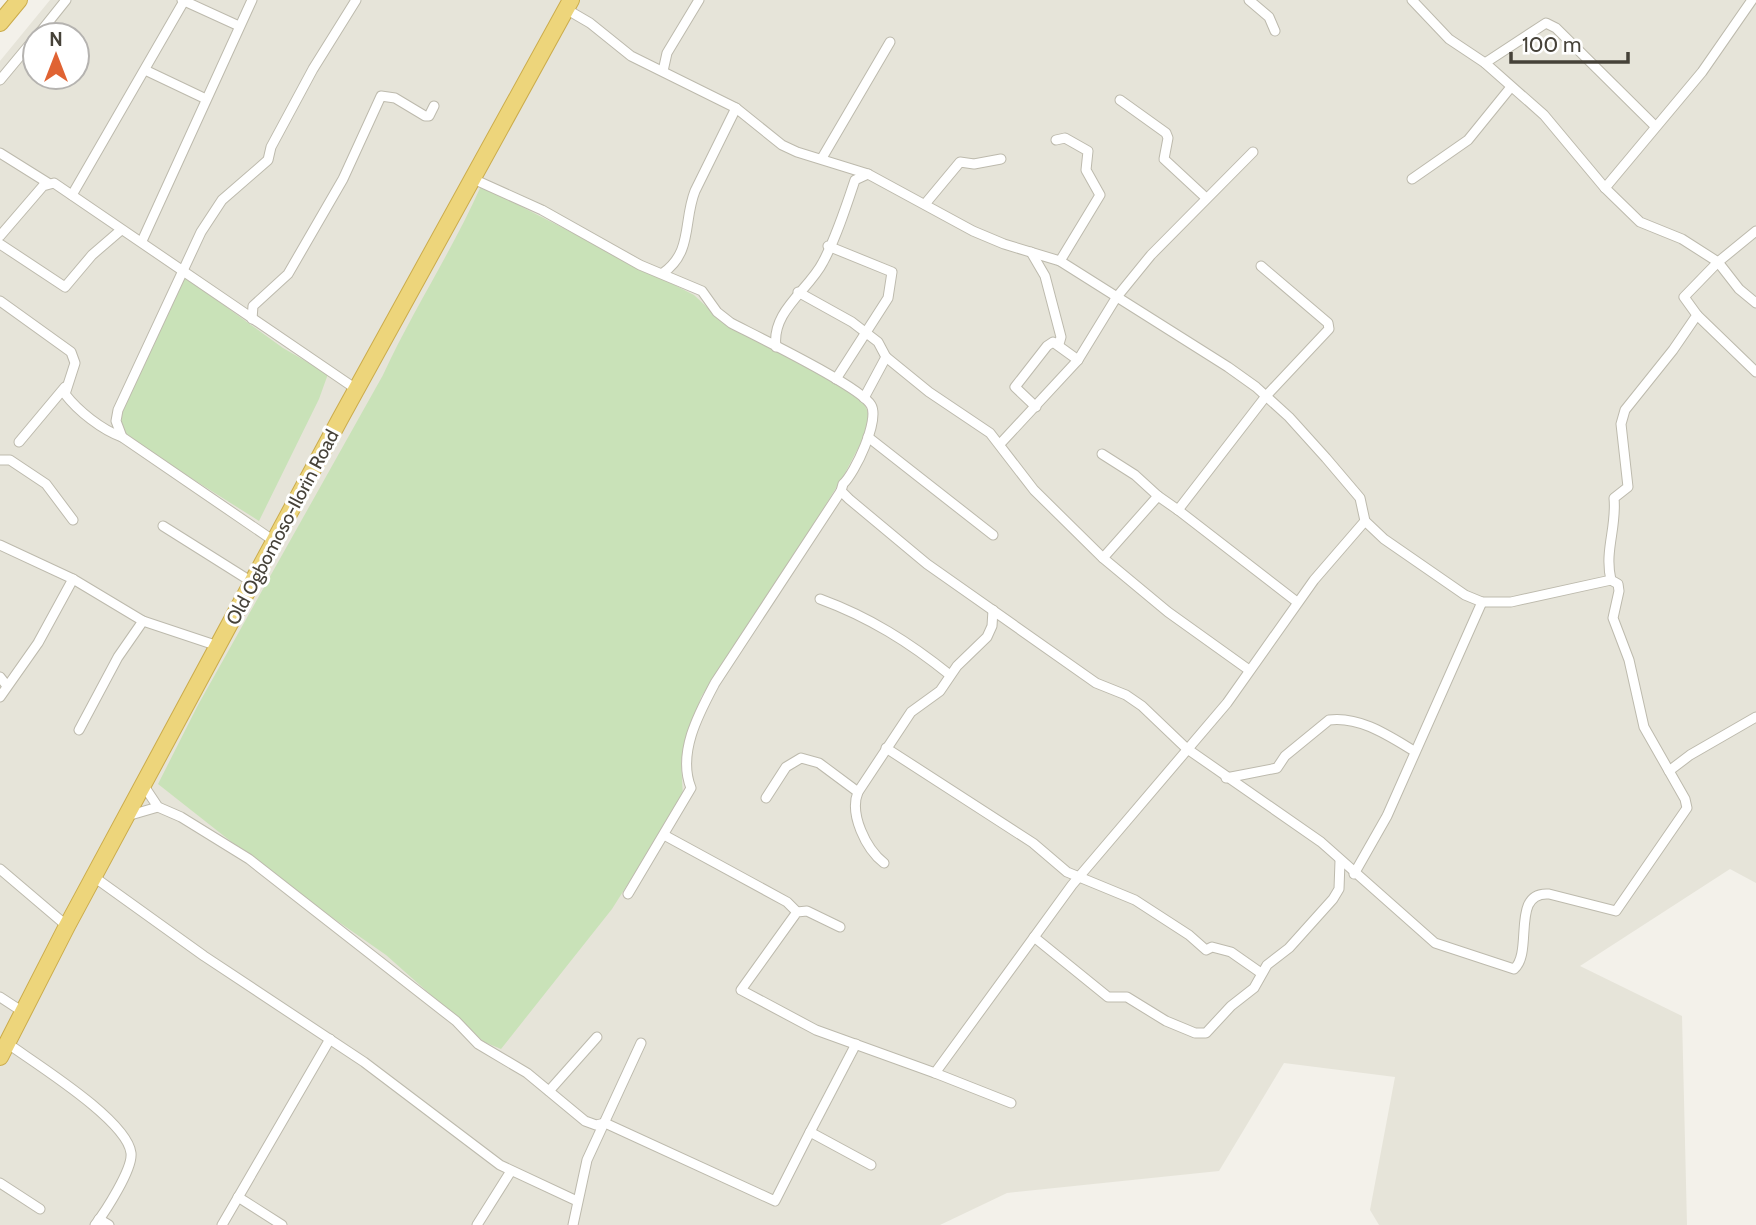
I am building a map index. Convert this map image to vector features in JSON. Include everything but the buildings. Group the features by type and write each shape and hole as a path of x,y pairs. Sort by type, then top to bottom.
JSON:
{"highway":[{"path":"0,23 19,0"},
{"name":"Old Ogbomoso-Ilorin Road","path":"4,1050 67,926 356,388 568,5"}],"street":[{"path":"48,21 66,0"},
{"path":"142,241 252,0"},
{"path":"122,437 116,421 118,410 201,232 222,200 268,160 271,147 313,69 356,0"},
{"path":"663,71 667,52 699,0"},
{"path":"1249,0 1269,18 1275,31"},
{"path":"1605,188 1702,72 1752,0"},
{"path":"72,195 183,1 239,26"},
{"path":"1416,2 1449,39 1485,62 1544,115 1605,188 1640,222 1682,239 1718,262 1739,289 1756,303"},
{"path":"568,5 625,52 736,108 782,145 868,174 973,230 1060,261 1228,367 1266,396 1354,490 1360,498 1365,521 1384,539 1465,595 1482,602 1511,602 1611,580 1618,584 1619,591 1613,612 1614,624 1629,660 1644,727 1685,799 1686,811 1620,907 1612,912 1591,903 1549,894 1536,895 1527,908 1520,962 1514,969 1435,943 1321,842 1186,748 1142,706 1126,695 1096,682 927,564 841,491"},
{"path":"1485,62 1546,23 1556,28 1655,126"},
{"path":"822,158 890,42"},
{"path":"0,80 21,54"},
{"path":"145,70 206,99"},
{"path":"1412,179 1468,139 1511,87"},
{"path":"252,319 253,306 283,280 301,254 343,179 347,165 355,157 381,96 394,98 425,116 429,116 434,106"},
{"path":"1120,100 1166,133 1168,138 1164,159 1205,197"},
{"path":"663,274 680,256 687,236 690,203 736,108"},
{"path":"1056,140 1065,138 1088,151 1086,170 1100,195 1060,261"},
{"path":"1000,444 1078,360 1116,298 1205,197 1253,152"},
{"path":"0,153 48,183 60,186 356,388"},
{"path":"925,204 960,162 974,164 1001,159"},
{"path":"776,347 778,329 798,292 822,264 855,180 868,174"},
{"path":"471,177 542,209 640,265 702,291 717,312 731,324 835,379 870,403 874,415 868,438 841,491 715,683 699,713 687,758 686,776 691,788 628,894"},
{"path":"0,236 48,183"},
{"path":"0,244 65,287 92,255 121,230"},
{"path":"1756,231 1718,262 1684,297 1697,315 1756,372"},
{"path":"828,246 892,272 888,298 835,379"},
{"path":"1031,252 1045,276 1061,337 1059,344"},
{"path":"1178,510 1266,396 1329,329 1328,323 1261,266"},
{"path":"798,292 852,321 878,342 886,357 929,392 979,424 1000,444 1034,490 1103,558 1168,612 1249,670"},
{"path":"0,301 71,352 75,363 65,387 19,442"},
{"path":"1611,580 1608,548 1616,517 1614,498 1628,487 1621,424 1625,410 1697,315"},
{"path":"1036,407 1015,387 1047,346 1052,342 1059,344 1078,360"},
{"path":"864,398 886,357"},
{"path":"65,387 65,394 72,403 112,433 122,437 274,541"},
{"path":"868,438 993,535"},
{"path":"1102,454 1135,475 1158,496 1297,602"},
{"path":"0,460 10,460 46,484 73,520"},
{"path":"1103,558 1158,496"},
{"path":"935,1073 1081,875 1227,702 1297,602 1365,521"},
{"path":"163,526 252,582"},
{"path":"0,545 73,579 143,621 218,646"},
{"path":"0,697 38,643 73,579"},
{"path":"820,599 851,610 900,636 950,675"},
{"path":"1354,874 1374,843 1482,602"},
{"path":"884,863 871,853 865,841 855,807 858,792 911,712 940,691 950,675 986,637 993,620 993,610"},
{"path":"79,730 118,657 143,621"},
{"path":"0,677 7,686"},
{"path":"1669,771 1690,755 1756,717"},
{"path":"1226,778 1277,768 1285,756 1329,720 1369,727 1414,751"},
{"path":"886,748 1033,843 1067,872 1081,875 1135,900 1206,950 1212,947 1231,952 1261,973"},
{"path":"766,798 786,767 801,758 819,763 858,792"},
{"path":"144,786 158,807 181,817 249,859 456,1021 478,1044 527,1073 585,1122 596,1125 605,1122 775,1201 856,1044"},
{"path":"127,816 158,807"},
{"path":"664,835 787,902 797,912"},
{"path":"1034,937 1108,997 1132,999 1166,1021 1200,1034 1206,1033 1231,1006 1254,988 1261,973 1289,948 1333,899 1339,890 1340,861"},
{"path":"0,869 67,926"},
{"path":"94,877 330,1040 511,1171 577,1201"},
{"path":"840,927 807,911 797,912 741,990 816,1030 1011,1103"},
{"path":"0,997 23,1012"},
{"path":"550,1091 597,1037"},
{"path":"222,1225 330,1040"},
{"path":"572,1225 587,1160 641,1043"},
{"path":"4,1050 108,1116 126,1138 131,1154 130,1169 97,1222 109,1225"},
{"path":"810,1132 871,1166"},
{"path":"477,1225 511,1171"},
{"path":"0,1183 40,1209"},
{"path":"237,1197 282,1225"}],"shaded area":[{"path":"50,0 1756,0 1756,883 1730,869 1580,966 1682,1016 1687,1225 1379,1225 1370,1210 1395,1077 1284,1063 1219,1171 1007,1193 940,1225 0,1225 0,61 21,35 21,91 91,91 91,21 33,21"}],"green space":[{"path":"481,186 694,295 725,324 831,380 864,403 869,415 866,433 844,475 772,592 701,697 681,761 683,797 612,909 501,1049 484,1042 386,955 290,888 158,784 198,705 383,375"},
{"path":"186,278 283,348 328,374 319,399 259,521 131,440 123,428 124,405 181,282"}]}
